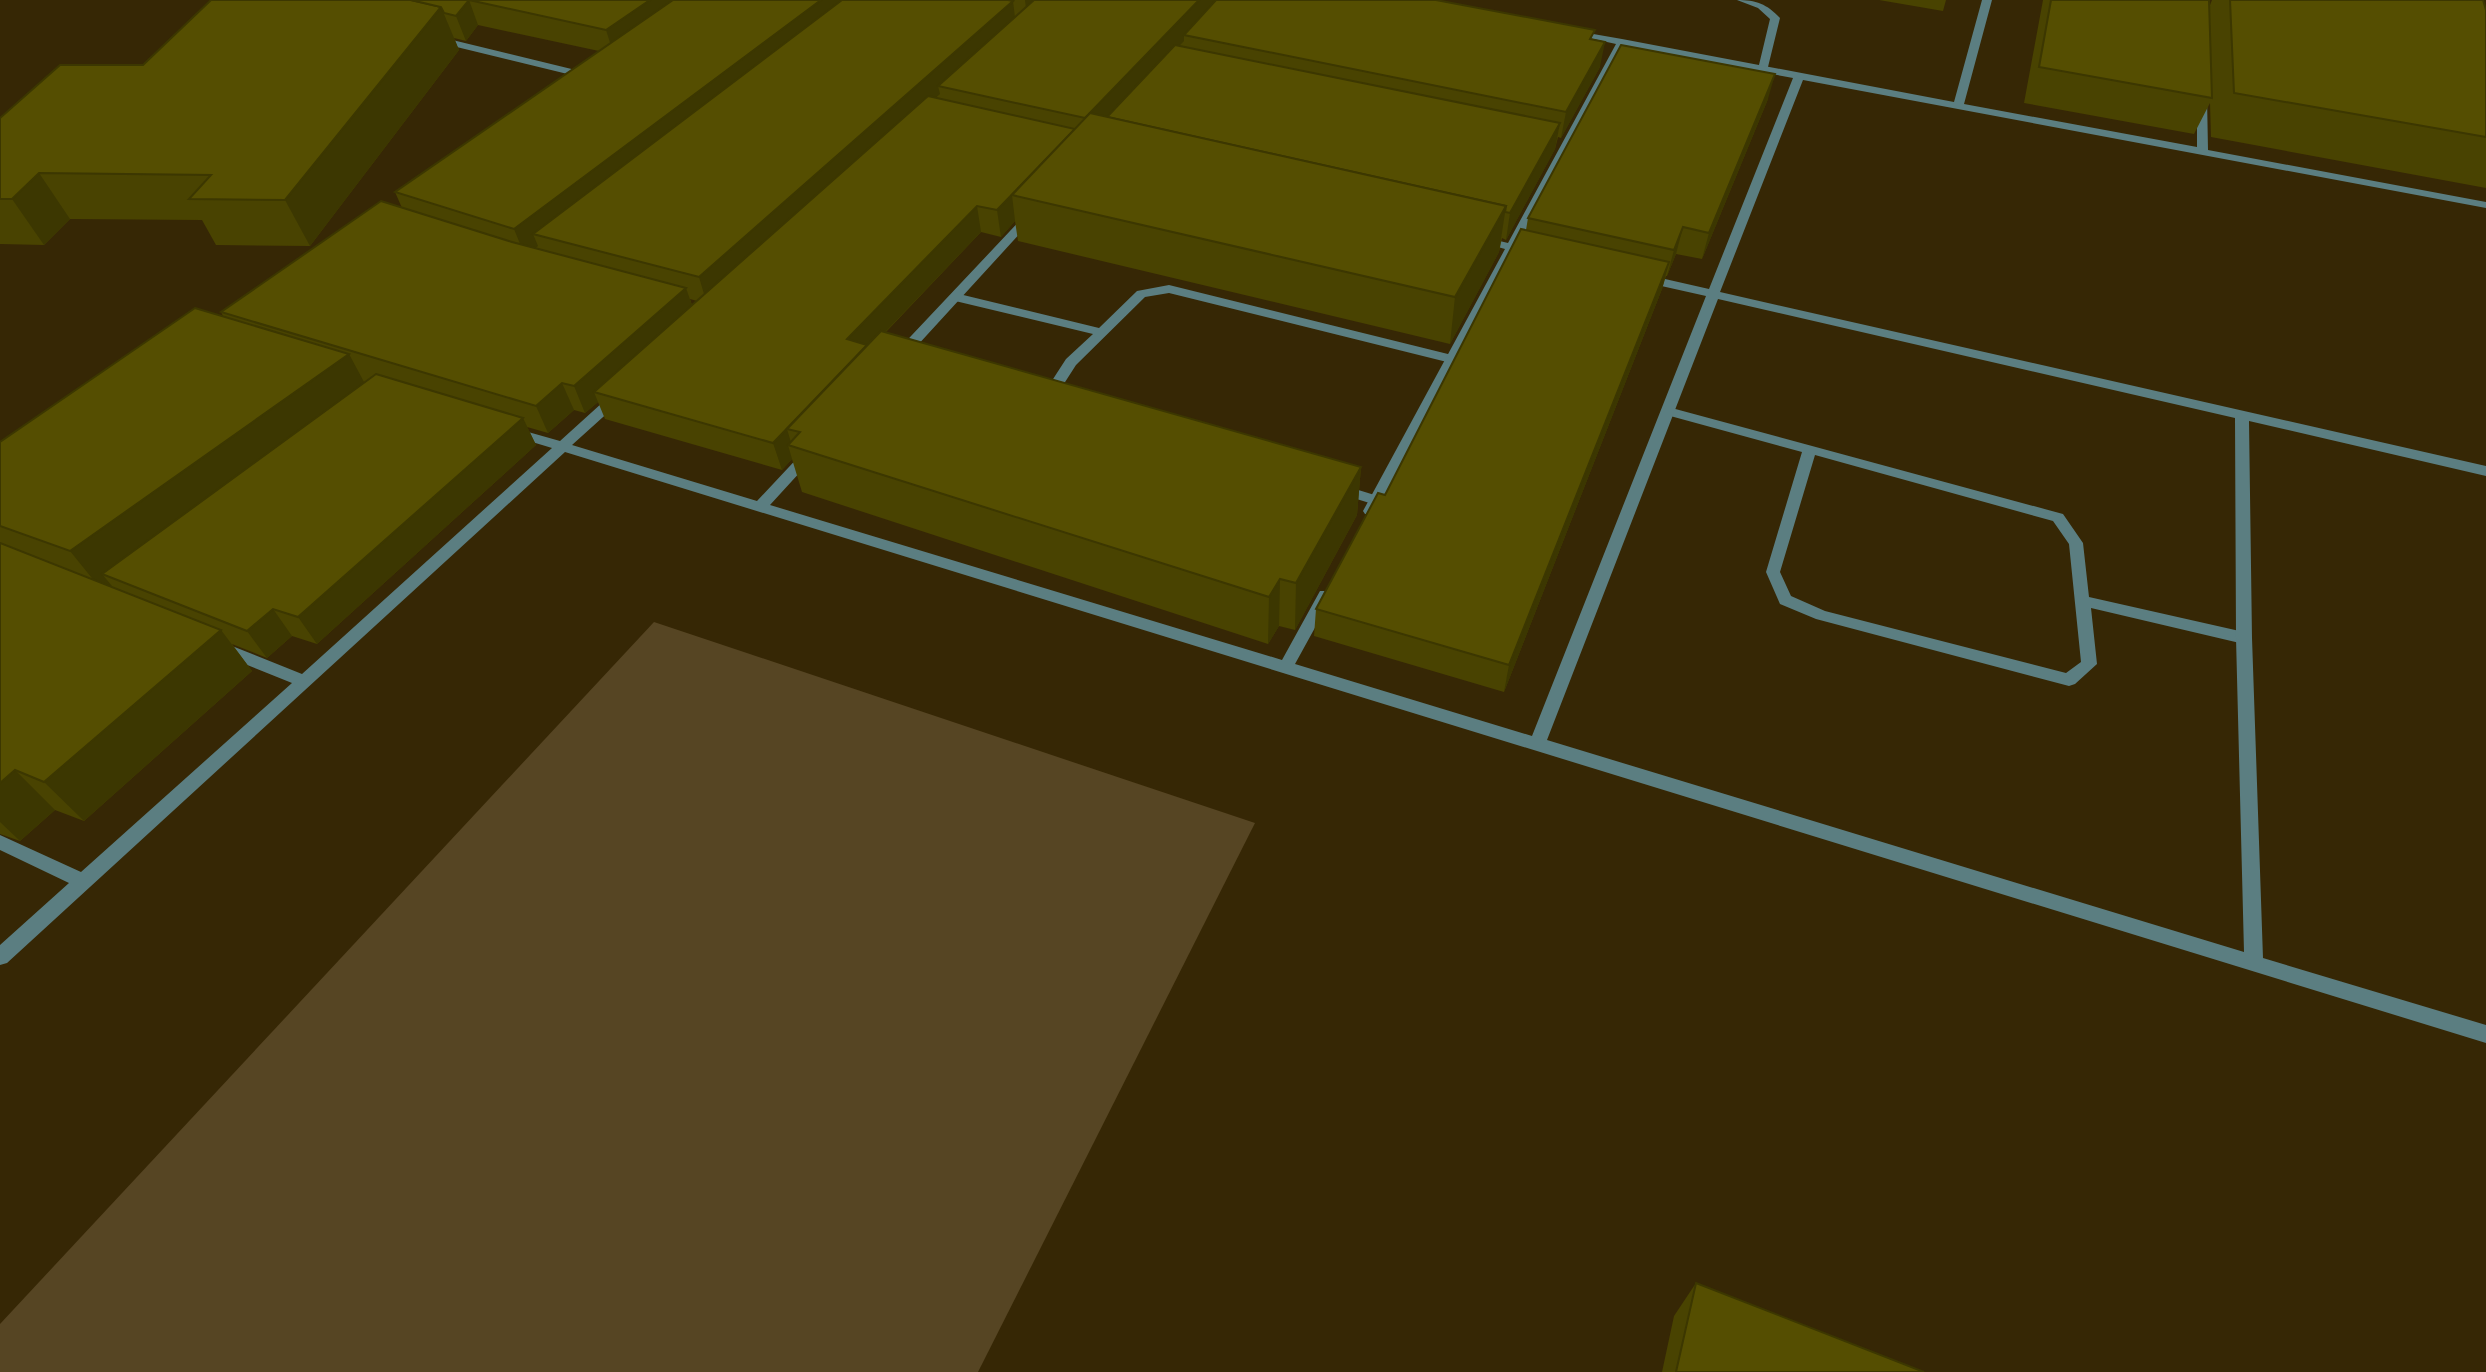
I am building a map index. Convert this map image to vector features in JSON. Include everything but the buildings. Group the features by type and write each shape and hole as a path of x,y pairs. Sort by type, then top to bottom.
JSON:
{"street":[{"path":"1742,0 1761,6 1775,18 1763,69"},
{"path":"1958,105 1987,0"},
{"path":"1563,31 2486,205"},
{"path":"424,37 593,77"},
{"path":"1361,528 1622,42"},
{"path":"580,86 606,69"},
{"path":"1537,744 1799,76"},
{"path":"2202,91 2203,151"},
{"path":"1551,141 1566,145"},
{"path":"890,367 1038,207"},
{"path":"1466,237 1542,255"},
{"path":"1635,276 2486,471"},
{"path":"1063,407 1055,403 1051,393 1071,362 1141,294 1169,289 1451,359"},
{"path":"955,297 1100,332"},
{"path":"0,957 631,384"},
{"path":"1668,411 1810,449 2058,517 2076,543 2089,664 2069,680 1821,615 1785,600 1773,572 1810,449"},
{"path":"2242,415 2244,638 2254,963"},
{"path":"504,429 2486,1034"},
{"path":"760,507 814,449"},
{"path":"1330,487 1376,500"},
{"path":"1286,667 1331,584"},
{"path":"2082,601 2244,638"},
{"path":"205,642 304,681"},
{"path":"0,842 83,881"}],"shaded area":[{"path":"654,622 1255,823 978,1372 0,1372 0,1324"}]}
